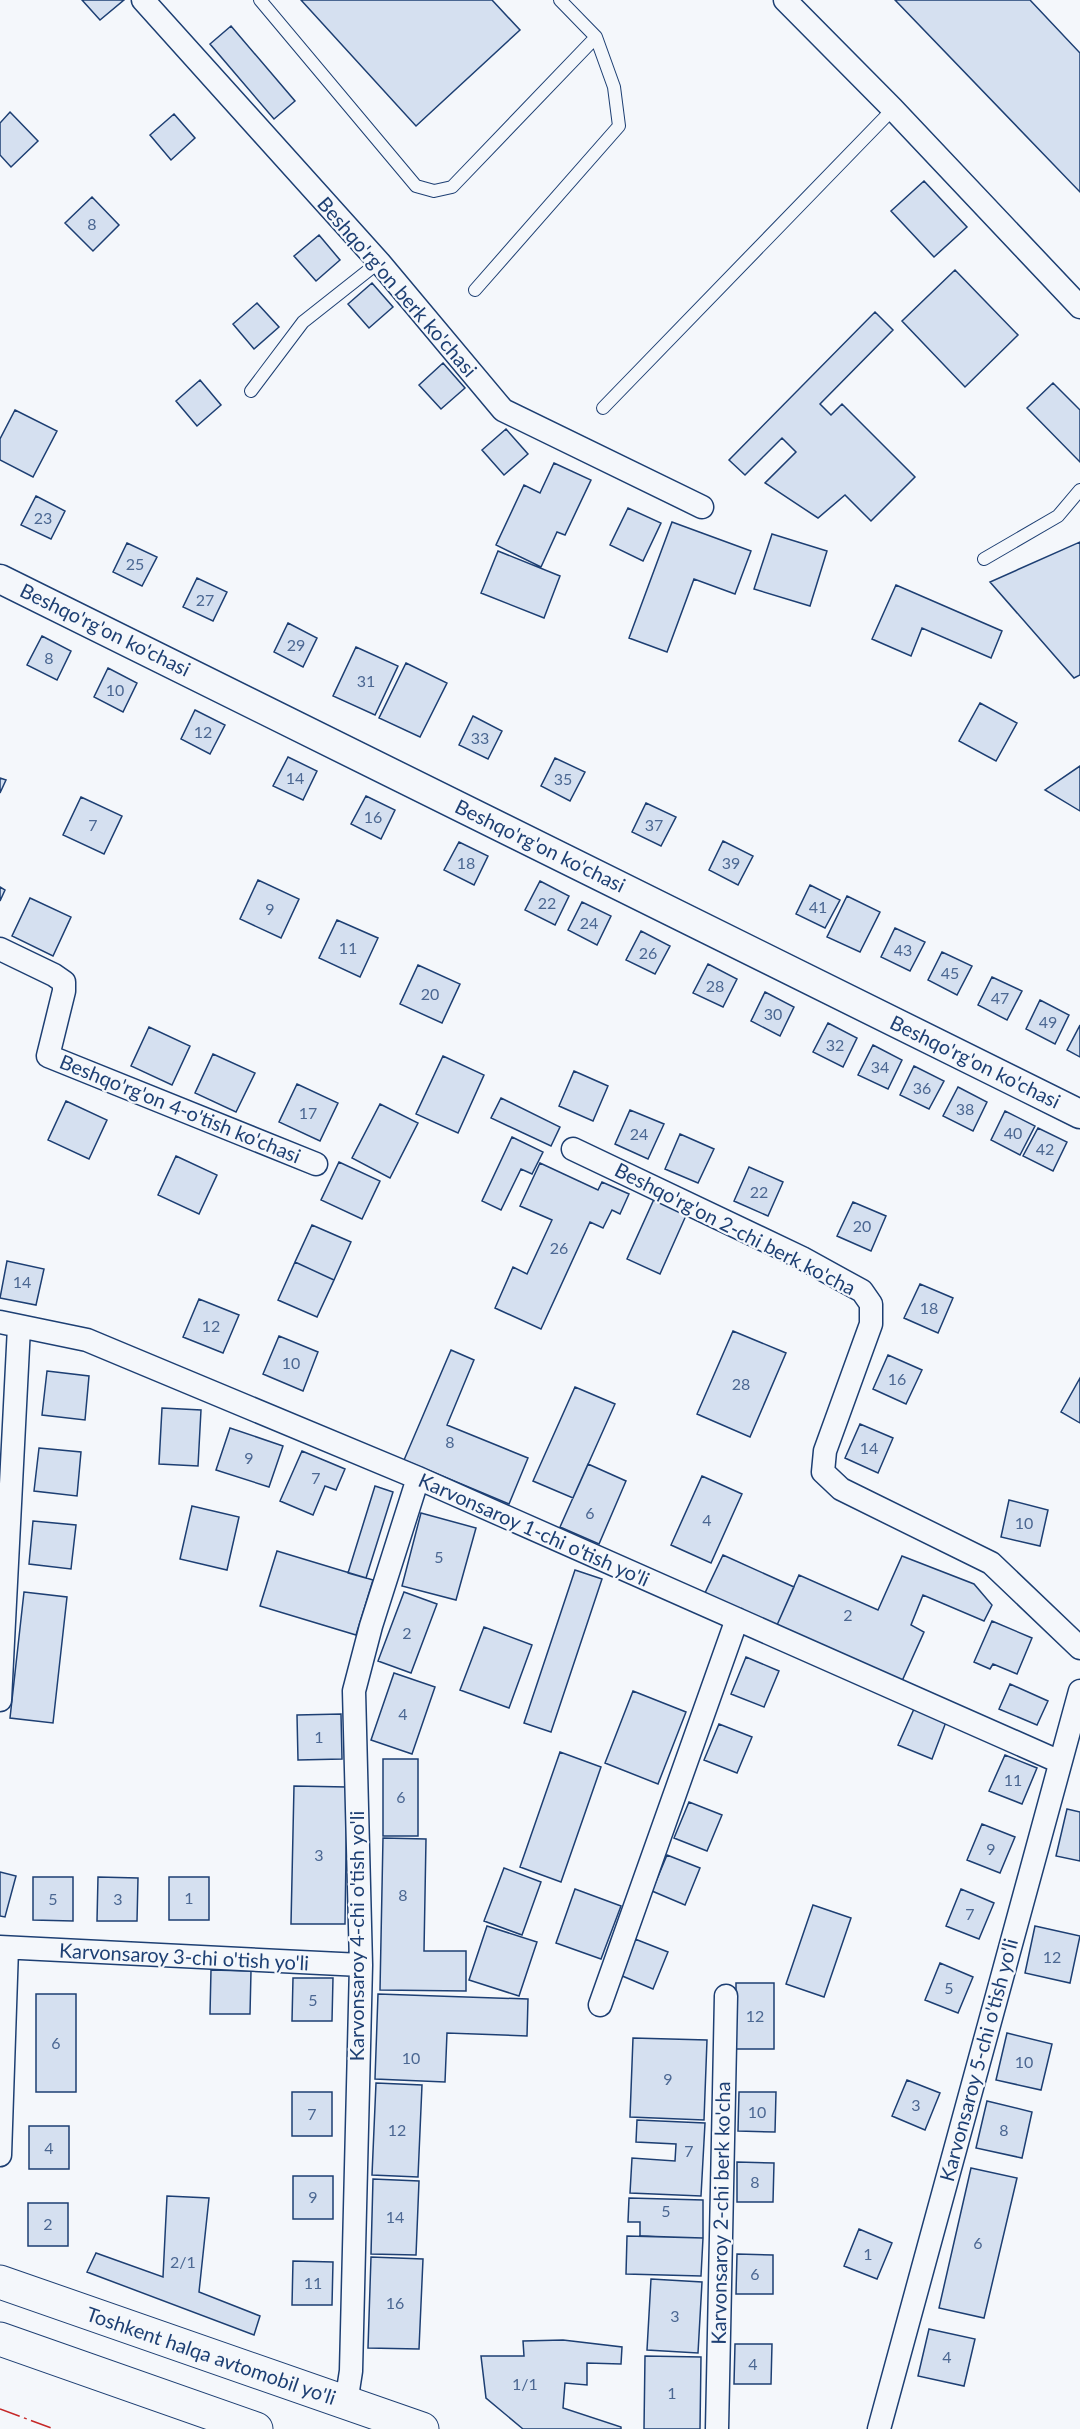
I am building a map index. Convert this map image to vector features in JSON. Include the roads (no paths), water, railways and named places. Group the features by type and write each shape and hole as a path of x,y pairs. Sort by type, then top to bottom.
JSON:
{"highway":[{"name":"Toshkent halqa avtomobil yo'li","path":"0,2282 422,2429"},
{"path":"0,2339 256,2429"}],"street":[{"name":"Beshqo'rg'on berk ko'chasi","path":"143,0 379,262 503,410 702,507"},
{"path":"785,0 893,108 1080,307"},
{"name":"Beshqo'rg'on ko'chasi","path":"0,579 1080,1114"},
{"name":"Beshqo'rg'on 4-o'tish ko'chasi","path":"0,949 64,982 64,991 48,1056 316,1164"},
{"name":"Beshqo'rg'on 2-chi berk ko'cha","path":"573,1149 802,1258 862,1291 871,1304 871,1324 825,1451 823,1472 841,1489 991,1563 1080,1648"},
{"path":"0,1700 9,1324"},
{"name":"Karvonsaroy 1-chi o'tish yo'li","path":"9,1324 87,1340 418,1478 1060,1762"},
{"name":"Karvonsaroy 4-chi o'tish yo'li","path":"345,2403 351,2371 361,1965 354,1691 371,1626 418,1478"},
{"path":"600,2005 737,1619"},
{"name":"Karvonsaroy 5-chi o'tish yo'li","path":"879,2429 1080,1691"},
{"name":"Karvonsaroy 3-chi o'tish yo'li","path":"0,2155 3,1947 361,1965"},
{"name":"Karvonsaroy 2-chi berk ko'cha","path":"717,2429 726,1996"}],"lane":[{"path":"260,0 416,186 434,191 452,186 596,37"},
{"path":"475,290 619,126 614,87 596,37 560,0"},
{"path":"603,408 893,108"},
{"path":"251,391 303,322 379,262"},
{"path":"984,559 1058,516 1080,490"}]}
